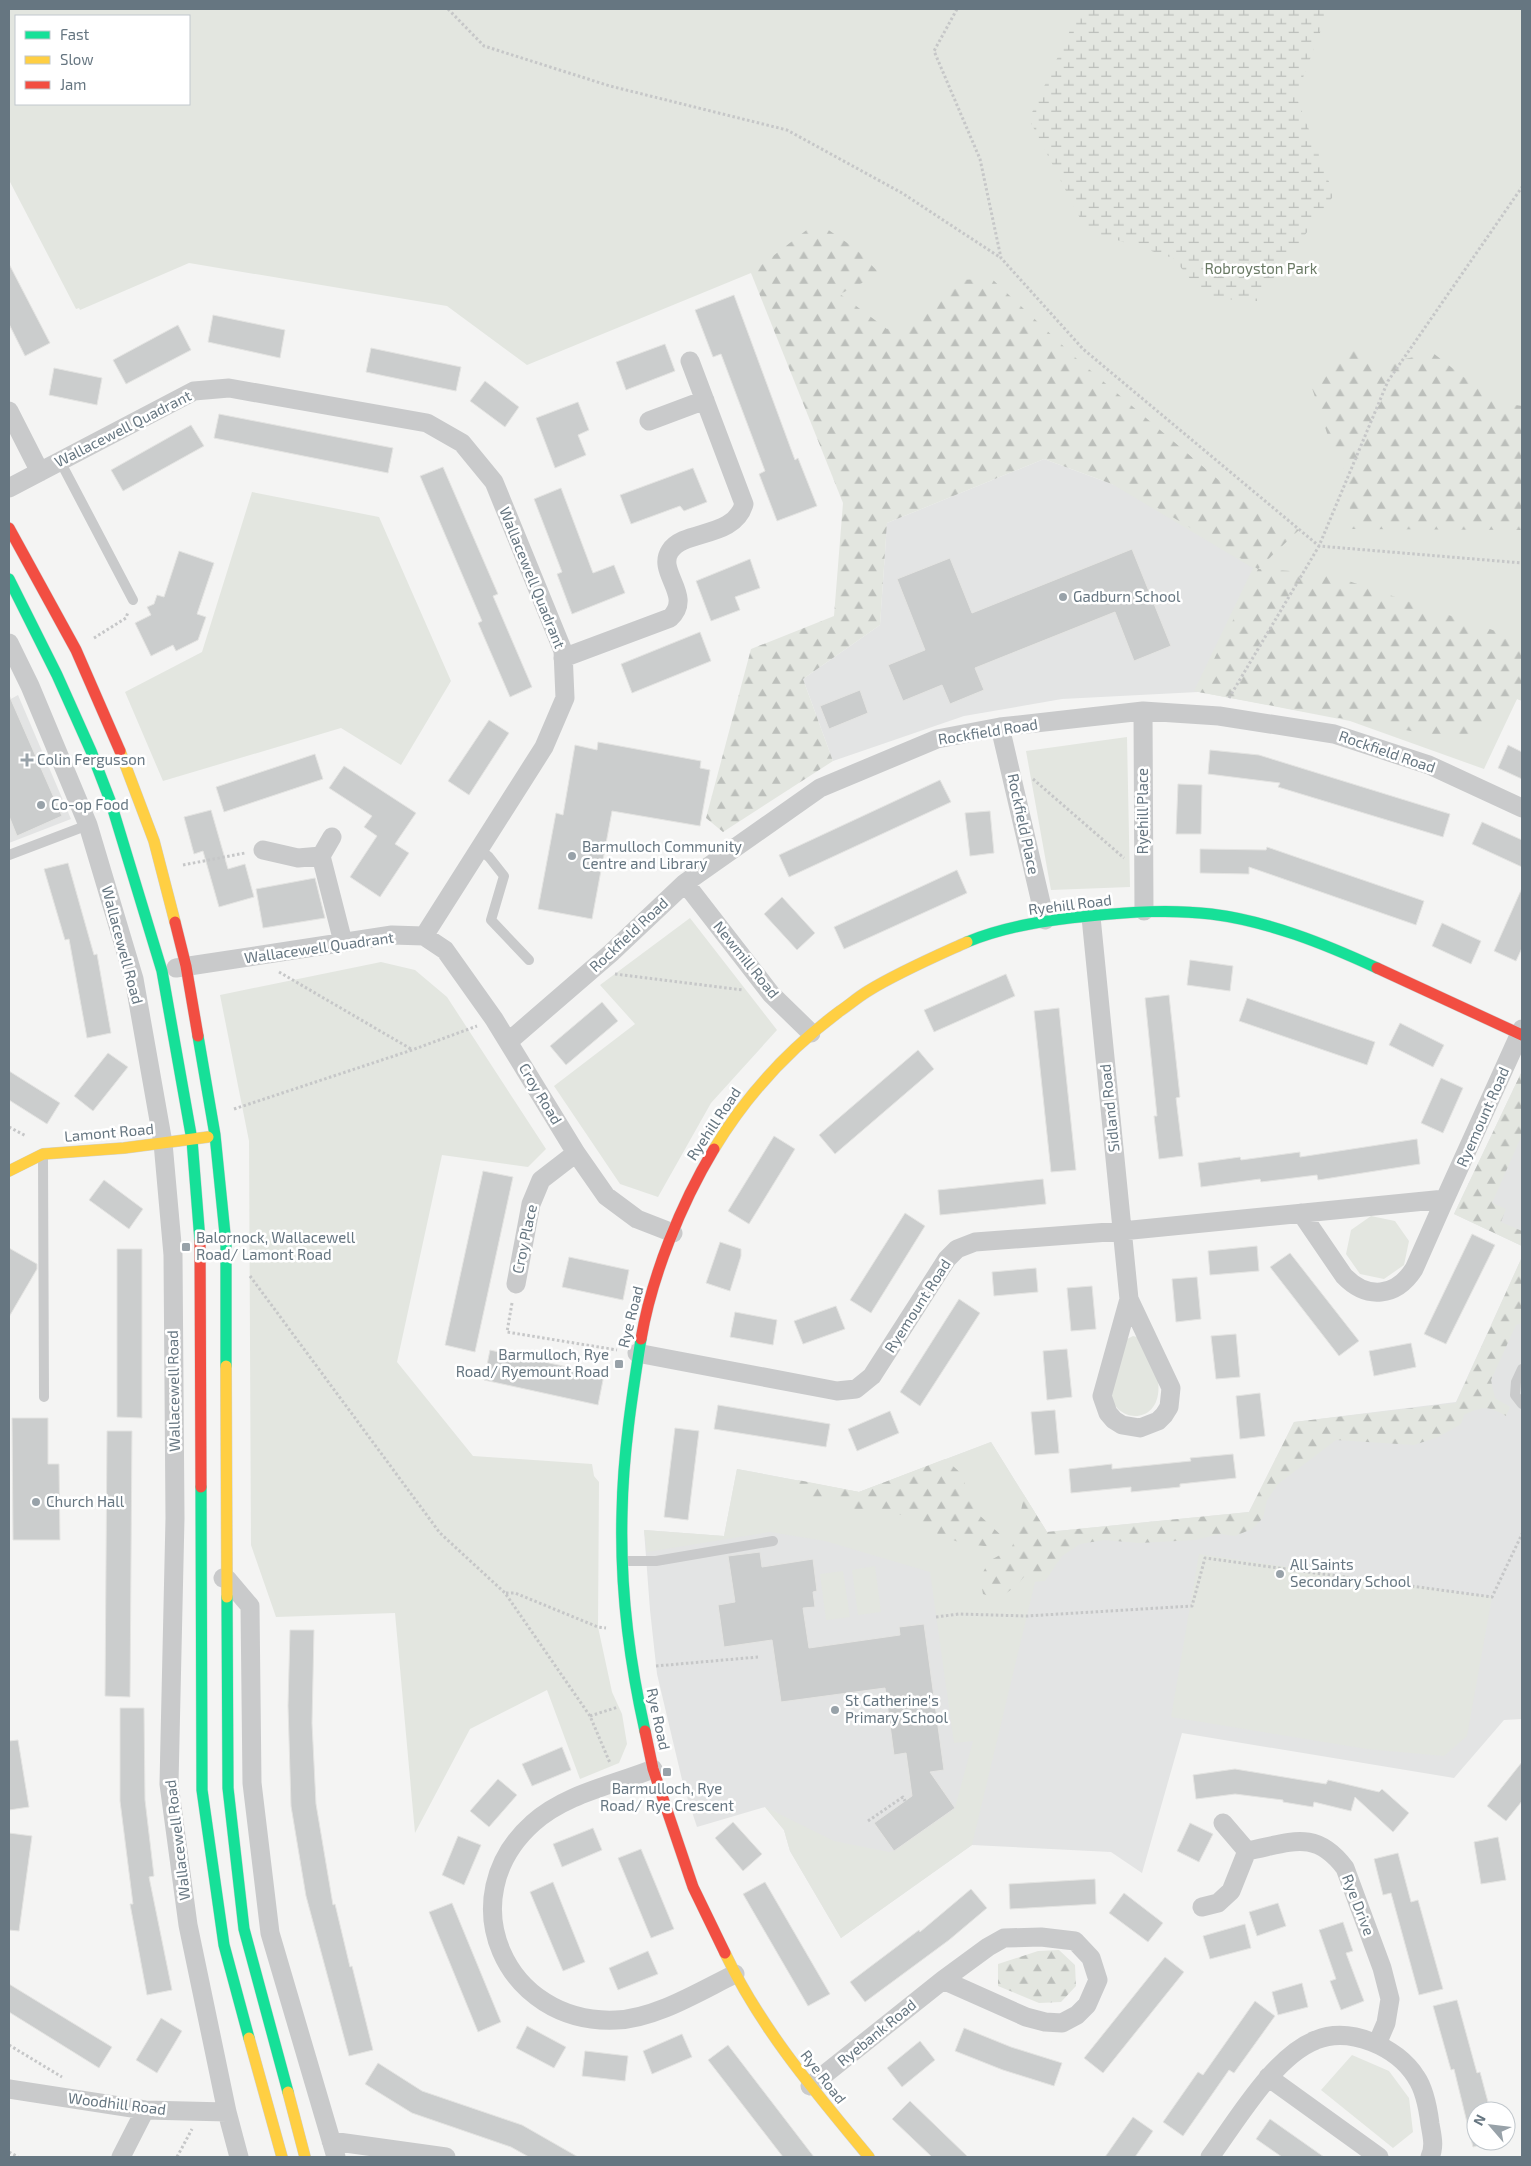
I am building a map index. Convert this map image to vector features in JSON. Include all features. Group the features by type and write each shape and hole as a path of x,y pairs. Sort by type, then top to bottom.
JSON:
{"street":[{"path":"563,658 670,618 677,612 679,601 667,559 670,550 678,544 734,522 741,514 744,504 690,361"},
{"name":"Wallacewell Quadrant","path":"9,488 194,391 230,388 427,423 462,444 494,482 563,651 565,698 547,739 424,936 392,935 162,971"},
{"path":"649,421 705,400"},
{"path":"9,411 40,472"},
{"path":"9,528 76,650 116,741 154,841 186,966 215,1135 226,1244 228,1788 244,1928 305,2157"},
{"name":"Wallacewell Road","path":"9,579 57,675 111,803 162,971 192,1140 200,1246 202,1790 222,1935 282,2157"},
{"name":"Wallacewell Road","path":"9,643 30,686 88,824 134,979 164,1143 173,1256 175,1518 169,1784 188,1926 227,2112 240,2157"},
{"name":"Rockfield Road","path":"508,1042 591,971 685,883 820,788 937,739 1000,727 1143,712 1219,716 1334,734 1429,765 1522,808"},
{"name":"Ryehill Place","path":"1143,712 1144,911"},
{"name":"Rockfield Place","path":"1000,727 1009,758 1045,920"},
{"path":"332,837 322,856 343,942"},
{"path":"263,850 298,858 322,856"},
{"name":"Newmill Road","path":"685,883 771,994 811,1033"},
{"name":"Ryehill Road","path":"672,1233 693,1184 748,1099 773,1069 811,1033 867,991 927,960 982,936 1045,920 1144,911 1211,914 1262,924 1338,950 1522,1032"},
{"name":"Sidland Road","path":"1091,917 1129,1299 1171,1388 1169,1407 1164,1415 1158,1421 1140,1428 1131,1428 1114,1420 1108,1413 1102,1396 1129,1299"},
{"name":"Croy Road","path":"424,936 445,950 494,1019 576,1153 606,1196 637,1219 672,1233"},
{"name":"Ryemount Road","path":"1301,1213 1344,1276 1351,1283 1370,1292 1381,1292 1391,1290 1408,1278 1414,1269 1522,1032"},
{"name":"Lamont Road","path":"9,1171 43,1154 192,1140 215,1135"},
{"name":"Croy Place","path":"516,1284 531,1204 541,1180 576,1153"},
{"name":"Ryemount Road","path":"637,1353 837,1391 856,1389 872,1376 948,1259 957,1249 976,1242 1122,1231 1445,1199"},
{"name":"Rye Road","path":"672,1233 646,1310 637,1353 625,1466 622,1512 622,1561 627,1630 638,1701 653,1769 693,1887 735,1974 770,2030 810,2086 869,2157"},
{"path":"200,1572 227,1579 250,1606 252,1783 270,1933 334,2149 446,2157"},
{"path":"653,1769 584,1794 559,1806 533,1823 512,1847 497,1875 491,1900 497,1945 510,1970 528,1991 560,2012 590,2018 616,2020 652,2013 735,1974"},
{"path":"1202,1907 1218,1903 1231,1891 1247,1851 1223,1823"},
{"name":"Rye Drive","path":"1247,1851 1305,1841 1322,1845 1334,1854 1345,1868 1382,1968 1390,1999 1386,2023 1377,2044"},
{"name":"Ryebank Road","path":"810,2086 943,1980 988,1946 1004,1938 1041,1937 1075,1941 1091,1958 1098,1980 1087,2005 1077,2015 1062,2023 1045,2022 1026,2016 943,1980"},
{"path":"1210,2157 1268,2077 1283,2062 1315,2040 1334,2035 1356,2038 1377,2044 1399,2058 1416,2077 1427,2104 1434,2148 1430,2157"},
{"path":"1268,2077 1379,2157"},
{"name":"Woodhill Road","path":"9,2089 145,2110 227,2112"},
{"path":"121,2157 145,2110"}],"lane":[{"path":"60,461 134,600"},
{"path":"9,855 88,824"},
{"path":"479,850 489,858 504,876 491,920 529,960"},
{"path":"43,1154 44,1397"},
{"path":"1522,1369 1516,1382 1515,1395 1522,1404"},
{"path":"622,1561 656,1562 773,1541"}],"path":[{"path":"448,9 484,46 610,86 787,130 902,192 1001,258 1083,349 1319,546 1522,563"},
{"path":"957,9 934,51 980,159 1001,258"},
{"path":"1219,716 1319,546 1388,381 1522,187"},
{"path":"76,650 126,618 134,600"},
{"path":"1009,758 1143,875"},
{"path":"178,859 180,866 213,858 263,850"},
{"path":"253,958 412,1050"},
{"path":"591,971 771,994"},
{"path":"212,1116 412,1050 494,1019"},
{"path":"250,1275 440,1534 506,1593 590,1716 618,1783"},
{"path":"516,1284 507,1332 637,1353"},
{"path":"936,1617 959,1614 1027,1616 1192,1606 1205,1558 1492,1597 1522,1534"},
{"path":"506,1593 515,1593 598,1627 627,1630"},
{"path":"633,1669 758,1657"},
{"path":"868,1821 903,1796 906,1801"},
{"path":"177,2157 201,2112"},
{"path":"9,2152 18,2157"}],"shaded area":[{"name":"Gadburn School","path":"1044,459 1128,490 1258,569 1198,692 1062,699 964,716 833,761 803,679 880,625 887,523"},
{"path":"18,695 71,819 9,843 9,700"},
{"path":"1522,1071 1522,1246 1454,1214"},
{"path":"1522,1257 1522,1719 1504,1720 1454,1778 1182,1733 1142,1873 1111,1852 972,1845 841,1938 790,1851 784,1830 765,1807 697,1827 684,1788 657,1674 644,1530 724,1536 737,1469 859,1492 991,1442 1047,1532 1249,1512 1294,1422 1456,1402"}],"green space":[{"name":"Robroyston Park","path":"9,9 1522,9 1522,701 1517,699 1484,769 1350,721 1194,691 1253,568 751,273 527,365 447,306 189,263 80,310 79,308 76,309 9,180"},
{"path":"1080,9 1329,9 1296,96 1334,195 1257,301 1206,298 1173,258 1086,230 1029,119"},
{"path":"817,222 856,249 880,274 840,294 887,329 923,317 953,280 992,279 1077,359 1256,512 1299,530 1258,569 1128,490 1044,459 887,523 880,625 803,679 833,761 723,832 706,818 751,649 834,616 843,503 751,273"},
{"path":"1348,346 1381,364 1433,353 1496,402 1522,406 1522,530 1351,529 1348,477 1328,436 1310,382"},
{"path":"252,492 379,517 451,681 401,765 341,728 163,781 125,692 202,652"},
{"path":"1258,569 1325,573 1522,640 1522,700 1517,699 1471,742 1198,692"},
{"path":"1127,737 1130,887 1051,890 1026,751"},
{"path":"690,918 777,1030 711,1103 658,1197 620,1184 554,1086 635,1024 600,985"},
{"path":"381,962 415,970 447,997 546,1149 528,1167 442,1155 397,1362 473,1456 592,1464 594,1476 599,1482 598,1627 612,1692 622,1714 627,1744 619,1763 580,1779 547,1690 470,1729 415,1833 395,1613 276,1617 251,1545 249,1141 220,995"},
{"path":"1522,1071 1522,1135 1492,1203 1506,1209 1501,1222 1522,1231 1522,1246 1454,1214"},
{"path":"1371,1216 1395,1221 1409,1241 1404,1265 1384,1279 1360,1274 1346,1254 1351,1230"},
{"path":"1522,1257 1522,1323 1516,1325 1491,1380 1495,1398 1510,1407 1506,1416 1495,1410 1485,1408 1476,1410 1464,1415 1461,1424 1438,1437 1414,1445 1336,1440 1278,1484 1267,1500 1263,1518 1252,1529 1235,1536 1220,1534 1195,1540 1139,1543 1104,1540 1080,1544 1062,1556 1045,1581 1031,1582 1029,1571 1017,1585 999,1599 983,1594 980,1578 989,1561 1011,1549 1016,1537 1024,1495 1047,1532 1249,1512 1294,1422 1456,1403"},
{"path":"1133,1336 1137,1337 1154,1365 1157,1374 1158,1392 1154,1405 1146,1413 1137,1416 1127,1414 1118,1409 1112,1399 1111,1386 1127,1339"},
{"path":"991,1442 1047,1532 972,1845 841,1938 790,1851 784,1830 765,1807 834,1841 889,1852 894,1851 955,1808 973,1741 954,1743 930,1572 825,1541 770,1532 647,1552 644,1530 724,1536 737,1469 859,1492"},
{"path":"945,1459 963,1475 967,1492 976,1512 1003,1537 994,1547 964,1544 939,1535 920,1520 898,1514 853,1512 830,1499 816,1503 801,1497 798,1480 859,1492"},
{"path":"1199,1554 1492,1597 1467,1736 1444,1756 1367,1749 1171,1717"},
{"path":"875,1566 881,1612 858,1615 852,1570"},
{"path":"843,1571 850,1617 826,1620 820,1574"},
{"path":"1059,1950 1075,1965 1076,1986 1061,2002 1039,2003 998,1986 998,1964 1038,1951"},
{"path":"1352,2055 1389,2071 1409,2098 1413,2132 1393,2148 1321,2090"}],"building":[{"path":"9,264 50,343 25,356 9,324"},
{"path":"734,295 795,460 798,458 817,506 777,521 759,474 765,471 721,354 713,357 695,310"},
{"path":"213,315 285,330 280,358 208,342"},
{"path":"178,325 191,350 126,384 113,360"},
{"path":"665,344 675,371 626,390 616,362"},
{"path":"371,348 461,367 456,391 366,372"},
{"path":"54,368 102,378 97,405 49,395"},
{"path":"485,381 519,407 505,427 470,401"},
{"path":"578,402 589,430 578,435 586,455 555,468 536,418"},
{"path":"219,414 393,448 388,473 214,438"},
{"path":"191,425 204,446 123,491 111,470"},
{"path":"443,467 498,594 493,596 532,687 510,697 478,623 482,621 420,476"},
{"path":"693,468 707,502 684,511 680,506 631,524 620,495"},
{"path":"561,488 593,573 614,565 625,593 572,614 557,574 562,572 534,499"},
{"path":"1132,549 1171,646 1134,661 1115,612 975,668 984,690 950,704 942,685 903,701 888,665 925,650 897,579 950,558 972,613"},
{"path":"179,551 214,563 197,614 206,617 198,640 176,651 173,645 151,656 135,623 151,615 147,607 154,604 157,595 164,597"},
{"path":"750,559 760,588 735,597 740,610 711,621 696,581"},
{"path":"700,632 711,661 632,693 621,664"},
{"path":"860,690 868,713 829,729 820,706"},
{"path":"9,695 62,816 17,836 9,816"},
{"path":"489,720 509,733 469,795 448,781"},
{"name":"Barmulloch Community Centre and Library","path":"598,742 701,761 700,768 710,770 700,826 612,811 592,919 538,909 556,813 563,815 575,745 597,750"},
{"path":"1508,745 1522,752 1522,779 1498,768"},
{"path":"1210,750 1259,755 1450,814 1443,837 1278,787 1280,783 1208,774"},
{"path":"315,754 323,779 224,812 216,787"},
{"path":"344,766 416,813 395,844 409,853 380,897 350,877 377,836 364,827 372,816 329,788"},
{"path":"940,780 951,802 789,877 779,855"},
{"path":"1178,784 1202,785 1201,834 1176,834"},
{"path":"211,810 228,869 245,864 254,897 219,907 203,851 194,854 184,817"},
{"path":"990,811 994,853 970,856 965,813"},
{"path":"1482,822 1522,840 1522,867 1472,844"},
{"path":"1267,847 1424,901 1416,925 1249,867 1249,874 1200,873 1200,849 1266,850"},
{"path":"68,863 94,955 97,954 111,1033 87,1038 69,939 65,940 44,869"},
{"path":"957,870 967,893 844,949 834,927"},
{"path":"315,878 325,918 263,928 256,889"},
{"path":"1522,888 1522,948 1516,961 1494,951"},
{"path":"782,897 815,933 797,950 764,914"},
{"path":"1442,923 1481,941 1471,964 1432,946"},
{"path":"1190,960 1233,966 1230,991 1187,985"},
{"path":"1006,974 1015,996 934,1032 924,1010"},
{"path":"1169,995 1180,1097 1176,1098 1183,1156 1159,1159 1154,1116 1157,1116 1145,998"},
{"path":"1247,998 1375,1042 1367,1065 1239,1021"},
{"path":"602,1002 618,1021 566,1065 550,1046"},
{"path":"1059,1008 1076,1170 1051,1172 1034,1011"},
{"path":"1400,1023 1444,1045 1433,1067 1389,1045"},
{"path":"918,1050 934,1069 835,1154 819,1135"},
{"path":"108,1053 128,1067 93,1111 74,1096"},
{"path":"9,1071 60,1103 47,1124 9,1100"},
{"path":"1441,1078 1463,1088 1443,1133 1421,1123"},
{"path":"774,1136 795,1149 749,1224 728,1211"},
{"path":"1417,1139 1420,1164 1318,1180 1317,1175 1261,1182 1260,1179 1201,1187 1198,1163 1240,1157 1241,1160 1300,1152 1300,1157"},
{"path":"483,1171 513,1177 475,1352 445,1345"},
{"path":"1043,1179 1046,1204 940,1215 938,1190"},
{"path":"104,1180 143,1209 129,1229 89,1200"},
{"path":"905,1213 925,1226 871,1313 850,1300"},
{"path":"1472,1234 1495,1245 1446,1344 1424,1334"},
{"path":"720,1242 741,1249 741,1256 730,1291 706,1283"},
{"path":"1257,1246 1259,1271 1210,1275 1208,1251"},
{"path":"9,1248 37,1264 37,1269 9,1317"},
{"path":"117,1249 142,1249 142,1418 117,1417"},
{"path":"1290,1253 1359,1341 1339,1356 1270,1267"},
{"path":"569,1257 629,1270 623,1300 562,1287"},
{"path":"1036,1268 1038,1292 994,1296 992,1272"},
{"path":"1197,1277 1201,1319 1176,1322 1172,1279"},
{"path":"1092,1286 1096,1329 1071,1331 1067,1288"},
{"path":"959,1299 980,1313 920,1406 900,1392"},
{"path":"836,1306 845,1329 803,1344 794,1321"},
{"path":"735,1312 777,1320 773,1345 730,1337"},
{"path":"1236,1334 1240,1377 1216,1379 1211,1336"},
{"path":"1411,1343 1416,1367 1374,1376 1369,1351"},
{"path":"1067,1349 1072,1397 1047,1400 1043,1351"},
{"path":"490,1350 604,1375 598,1405 484,1380"},
{"path":"1260,1393 1265,1436 1240,1439 1236,1396"},
{"path":"718,1405 830,1424 826,1447 714,1429"},
{"path":"1055,1410 1059,1453 1035,1455 1031,1412"},
{"path":"890,1411 899,1433 857,1451 848,1429"},
{"name":"Church Hall","path":"12,1418 48,1418 48,1464 59,1464 60,1540 13,1540"},
{"path":"675,1428 699,1431 688,1520 664,1517"},
{"path":"107,1431 132,1431 130,1697 105,1696"},
{"path":"1233,1454 1236,1478 1180,1484 1180,1487 1131,1492 1131,1487 1071,1493 1069,1469 1112,1464 1112,1469 1191,1461 1190,1458"},
{"path":"760,1552 762,1567 813,1559 817,1591 813,1592 815,1607 803,1608 809,1648 900,1635 899,1627 924,1624 944,1770 930,1772 955,1808 894,1851 874,1823 912,1796 906,1753 894,1755 885,1688 781,1702 772,1640 724,1647 718,1605 735,1602 728,1556"},
{"path":"290,1630 314,1630 312,1723 316,1804 333,1905 335,1904 373,2050 349,2056 306,1896 291,1806 288,1706"},
{"path":"120,1708 144,1708 145,1800 154,1876 149,1877 172,1990 147,1995 130,1904 133,1904 120,1801"},
{"path":"18,1740 29,1807 9,1810 9,1741"},
{"path":"562,1747 571,1770 532,1786 522,1764"},
{"path":"1522,1762 1522,1801 1506,1821 1487,1806"},
{"path":"1235,1769 1326,1784 1328,1780 1379,1792 1382,1789 1409,1813 1393,1832 1355,1797 1351,1811 1314,1802 1313,1807 1283,1802 1283,1800 1235,1794 1196,1799 1193,1775"},
{"path":"498,1779 517,1795 489,1827 470,1811"},
{"path":"733,1822 762,1854 743,1871 715,1838"},
{"path":"1190,1823 1213,1834 1199,1862 1177,1851"},
{"path":"593,1828 602,1850 562,1867 553,1844"},
{"path":"9,1833 32,1836 19,1931 9,1930"},
{"path":"458,1836 481,1845 464,1885 442,1875"},
{"path":"1498,1837 1506,1880 1481,1884 1474,1842"},
{"path":"641,1849 674,1929 651,1938 618,1858"},
{"path":"1398,1853 1411,1902 1418,1900 1443,1989 1419,1995 1391,1893 1383,1895 1374,1859"},
{"path":"1095,1879 1096,1904 1010,1909 1009,1884"},
{"path":"553,1882 585,1962 563,1971 530,1892"},
{"path":"765,1882 830,1994 808,2006 743,1894"},
{"path":"971,1889 987,1908 949,1940 865,2002 850,1982 919,1930 920,1932"},
{"path":"1124,1893 1163,1923 1148,1942 1109,1913"},
{"path":"452,1903 501,2022 478,2032 429,1912"},
{"path":"1278,1903 1286,1926 1257,1936 1249,1912"},
{"path":"1343,1922 1353,1951 1346,1953 1364,2001 1341,2010 1330,1981 1336,1979 1319,1930"},
{"path":"1245,1924 1251,1948 1210,1959 1203,1936"},
{"path":"648,1951 658,1974 618,1990 609,1968"},
{"path":"1165,1957 1184,1972 1103,2073 1084,2058"},
{"path":"1302,1983 1308,2007 1278,2015 1272,1992"},
{"path":"9,1984 112,2047 99,2068 9,2012"},
{"path":"1457,2000 1477,2073 1480,2072 1488,2101 1466,2101 1466,2118 1454,2069 1451,2070 1433,2006"},
{"path":"1255,2001 1275,2016 1234,2073 1229,2070 1183,2136 1163,2122 1198,2072 1203,2075"},
{"path":"161,2018 182,2031 157,2073 136,2060"},
{"path":"527,2026 566,2047 554,2068 516,2048"},
{"path":"964,2028 1011,2047 1062,2063 1054,2086 1003,2070 955,2051"},
{"path":"682,2034 692,2057 652,2074 643,2051"},
{"path":"920,2041 935,2060 902,2087 887,2068"},
{"path":"728,2045 814,2157 783,2157 708,2060"},
{"path":"585,2051 628,2056 625,2081 582,2076"},
{"path":"378,2063 422,2091 522,2125 578,2157 529,2157 511,2147 412,2113 365,2084"},
{"path":"910,2101 968,2157 932,2157 892,2119"},
{"path":"1133,2117 1153,2131 1135,2157 1105,2157"},
{"path":"1270,2119 1324,2157 1282,2157 1256,2139"}],"traffic: fast":[{"path":"9,579 57,675 91,751 111,803 162,971 192,1140 200,1241"},
{"path":"967,942 1027,924 1058,919 1135,912 1196,912 1232,917 1275,928 1317,942 1377,968"},
{"path":"198,1036 215,1135 226,1244 226,1366"},
{"path":"641,1339 626,1447 623,1491 622,1568 630,1650 645,1731"},
{"path":"201,1487 202,1790 224,1945 249,2038"},
{"path":"227,1597 228,1788 244,1929 288,2092"}],"traffic: slow":[{"path":"120,751 154,841 175,922"},
{"path":"714,1149 755,1091 786,1057 821,1026 880,984 967,942"},
{"path":"9,1171 43,1154 124,1148 208,1137"},
{"path":"226,1366 227,1597"},
{"path":"725,1953 739,1981 772,2034 869,2157"},
{"path":"249,2038 282,2157"},
{"path":"288,2092 305,2157"}],"traffic: jam":[{"path":"9,528 76,650 120,751"},
{"path":"175,922 186,966 198,1036"},
{"path":"1377,968 1522,1035"},
{"path":"641,1339 652,1290 669,1241 690,1193 714,1149"},
{"path":"200,1241 201,1487"},
{"path":"645,1731 653,1769 693,1887 725,1953"}],"place":[{"name":"Gadburn School","path":"1063,597"},
{"name":"Colin Fergusson","path":"27,760"},
{"name":"Co-op Food","path":"41,805"},
{"name":"Barmulloch Community Centre and Library","path":"572,856"},
{"name":"Balornock, Wallacewell Road/ Lamont Road","path":"186,1247"},
{"name":"Barmulloch, Rye Road/ Ryemount Road","path":"619,1364"},
{"name":"Church Hall","path":"36,1502"},
{"name":"All Saints Secondary School","path":"1280,1574"},
{"name":"St Catherine's Primary School","path":"835,1710"},
{"name":"Barmulloch, Rye Road/ Rye Crescent","path":"667,1772"}]}
